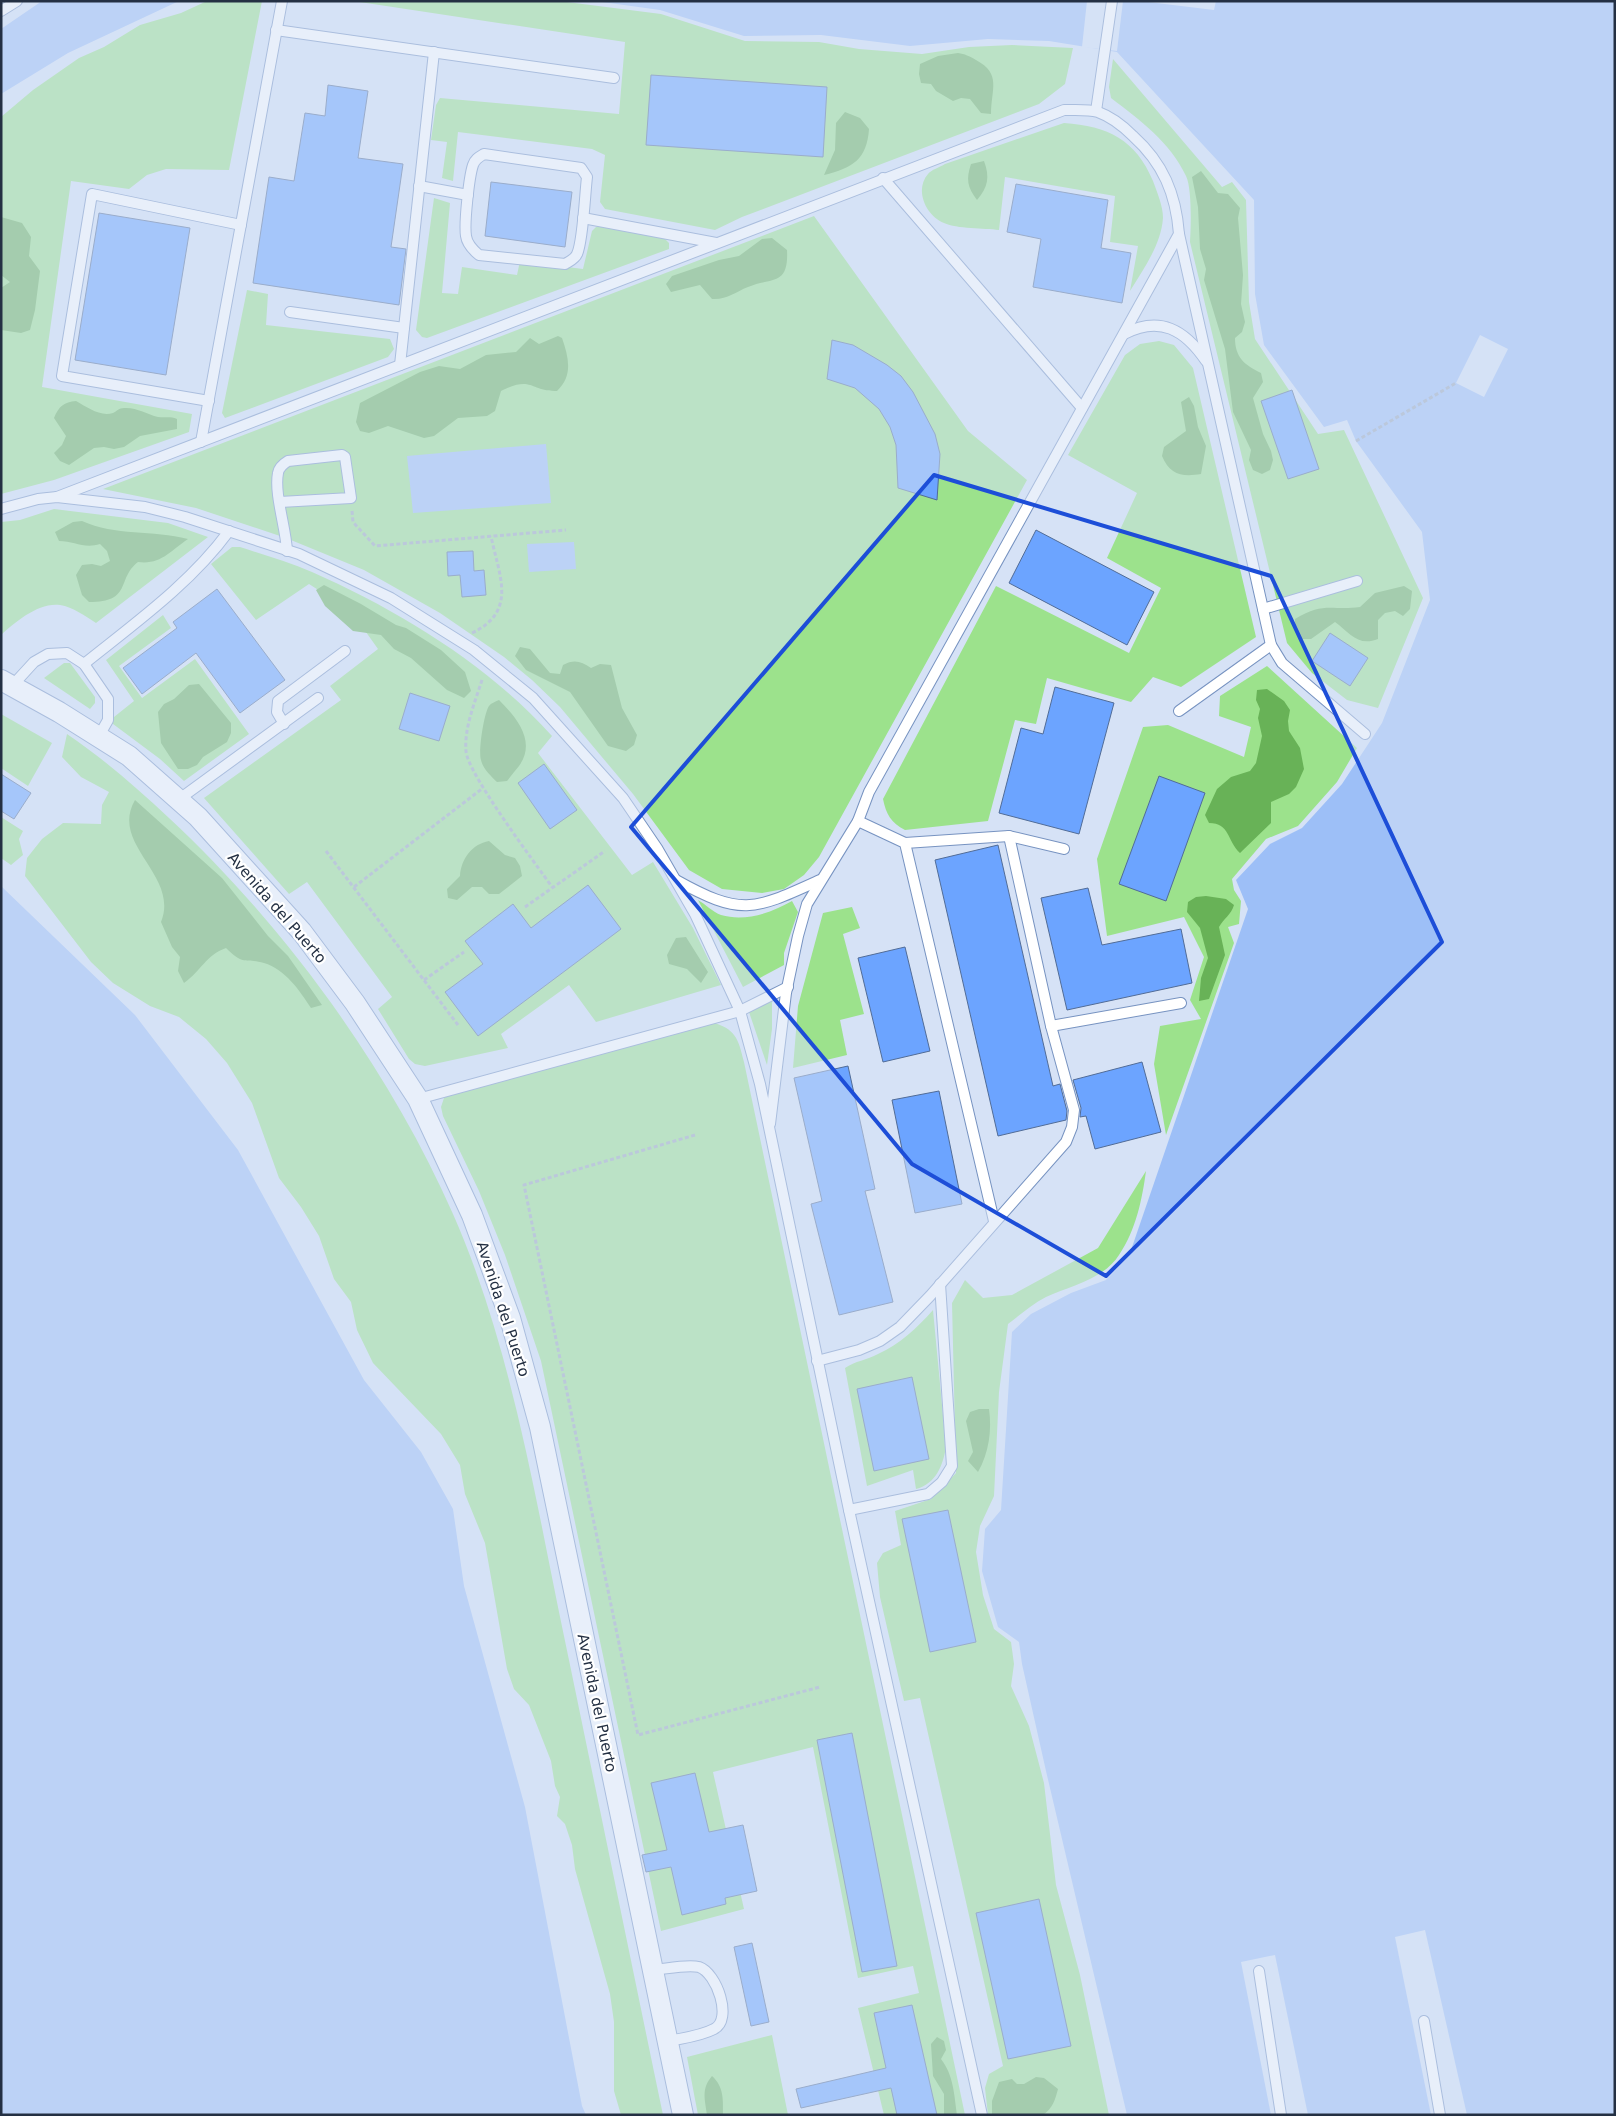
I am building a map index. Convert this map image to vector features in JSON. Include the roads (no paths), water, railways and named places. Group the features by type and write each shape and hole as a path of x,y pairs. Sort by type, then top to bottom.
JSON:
{"street":[{"name":"Avenida del Puerto","path":"6,683 99,736 128,756 198,817 302,932 355,1003 418,1099 472,1215 510,1318 540,1427 683,2115"}],"lane":[{"path":"1,11 16,1"},
{"path":"201,442 282,1"},
{"path":"1096,111 1112,1"},
{"path":"276,30 614,78"},
{"path":"400,365 434,52"},
{"path":"57,498 883,178 1064,110 1096,111 1109,116 1122,125 1158,162 1170,187 1178,216 1179,234 1272,645 1282,663 1364,734"},
{"path":"484,154 581,168 587,177 583,218 578,254 573,260 565,264 479,255 471,248 466,236 468,195 473,165 484,154"},
{"path":"883,178 1082,408"},
{"path":"419,186 468,195"},
{"path":"208,401 62,376 92,194 241,225"},
{"path":"583,218 716,243"},
{"path":"770,1124 788,987 798,936 807,904 858,821 869,792 1179,234"},
{"path":"290,312 404,328"},
{"path":"1123,335 1138,327 1167,327 1180,332 1190,340 1209,366"},
{"path":"280,502 351,498 348,461 342,455 288,461 282,465 278,472 280,502 287,551"},
{"path":"1,509 38,499 57,498 145,507 229,531 333,569 391,598 451,634 505,674 559,725 640,820 675,879 716,957 740,1011 770,1124 817,1361 982,2115"},
{"path":"84,664 187,580 211,556 229,531"},
{"path":"1263,609 1357,581"},
{"path":"1179,710 1272,645"},
{"path":"284,724 277,712 278,701 345,651"},
{"path":"6,683 48,654 67,653 84,664 108,699 108,720 99,736"},
{"path":"178,800 318,698"},
{"path":"858,821 905,843 1009,836 1064,849"},
{"path":"817,1361 859,1350 880,1341 900,1327 1066,1142 1072,1127 1074,1110 1051,1026 1009,836"},
{"path":"905,843 994,1221"},
{"path":"675,879 705,896 731,904 753,907 777,900 820,880"},
{"path":"418,1099 740,1011 788,987"},
{"path":"1051,1026 1181,1003"},
{"path":"849,1510 928,1494 942,1482 952,1466 940,1284"},
{"path":"653,1970 698,1967 708,1971 715,1980 723,2013 721,2022 715,2029 669,2041"},
{"path":"1259,1972 1281,2115"},
{"path":"1424,2021 1440,2115"}],"water":[{"path":"1,1 179,1 68,53 1,94"},
{"path":"595,1 1615,1 1615,2115 1127,2115 1046,1771 1022,1664 1019,1642 998,1627 982,1571 985,1529 1001,1510 1012,1332 1031,1314 1071,1293 1106,1280 1129,1256 1248,909 1236,880 1270,844 1302,828 1342,784 1382,723 1430,600 1422,532 1356,441 1347,420 1324,427 1264,345 1255,294 1254,200 1117,52 1049,41 988,39 910,46 821,35 744,36 660,10"},
{"path":"546,444 551,503 413,513 407,456"},
{"path":"574,542 576,569 529,572 527,544"},
{"path":"1,886 135,1015 238,1150 364,1380 421,1452 453,1509 464,1586 525,1807 582,2106 586,2115 1,2115"}]}
